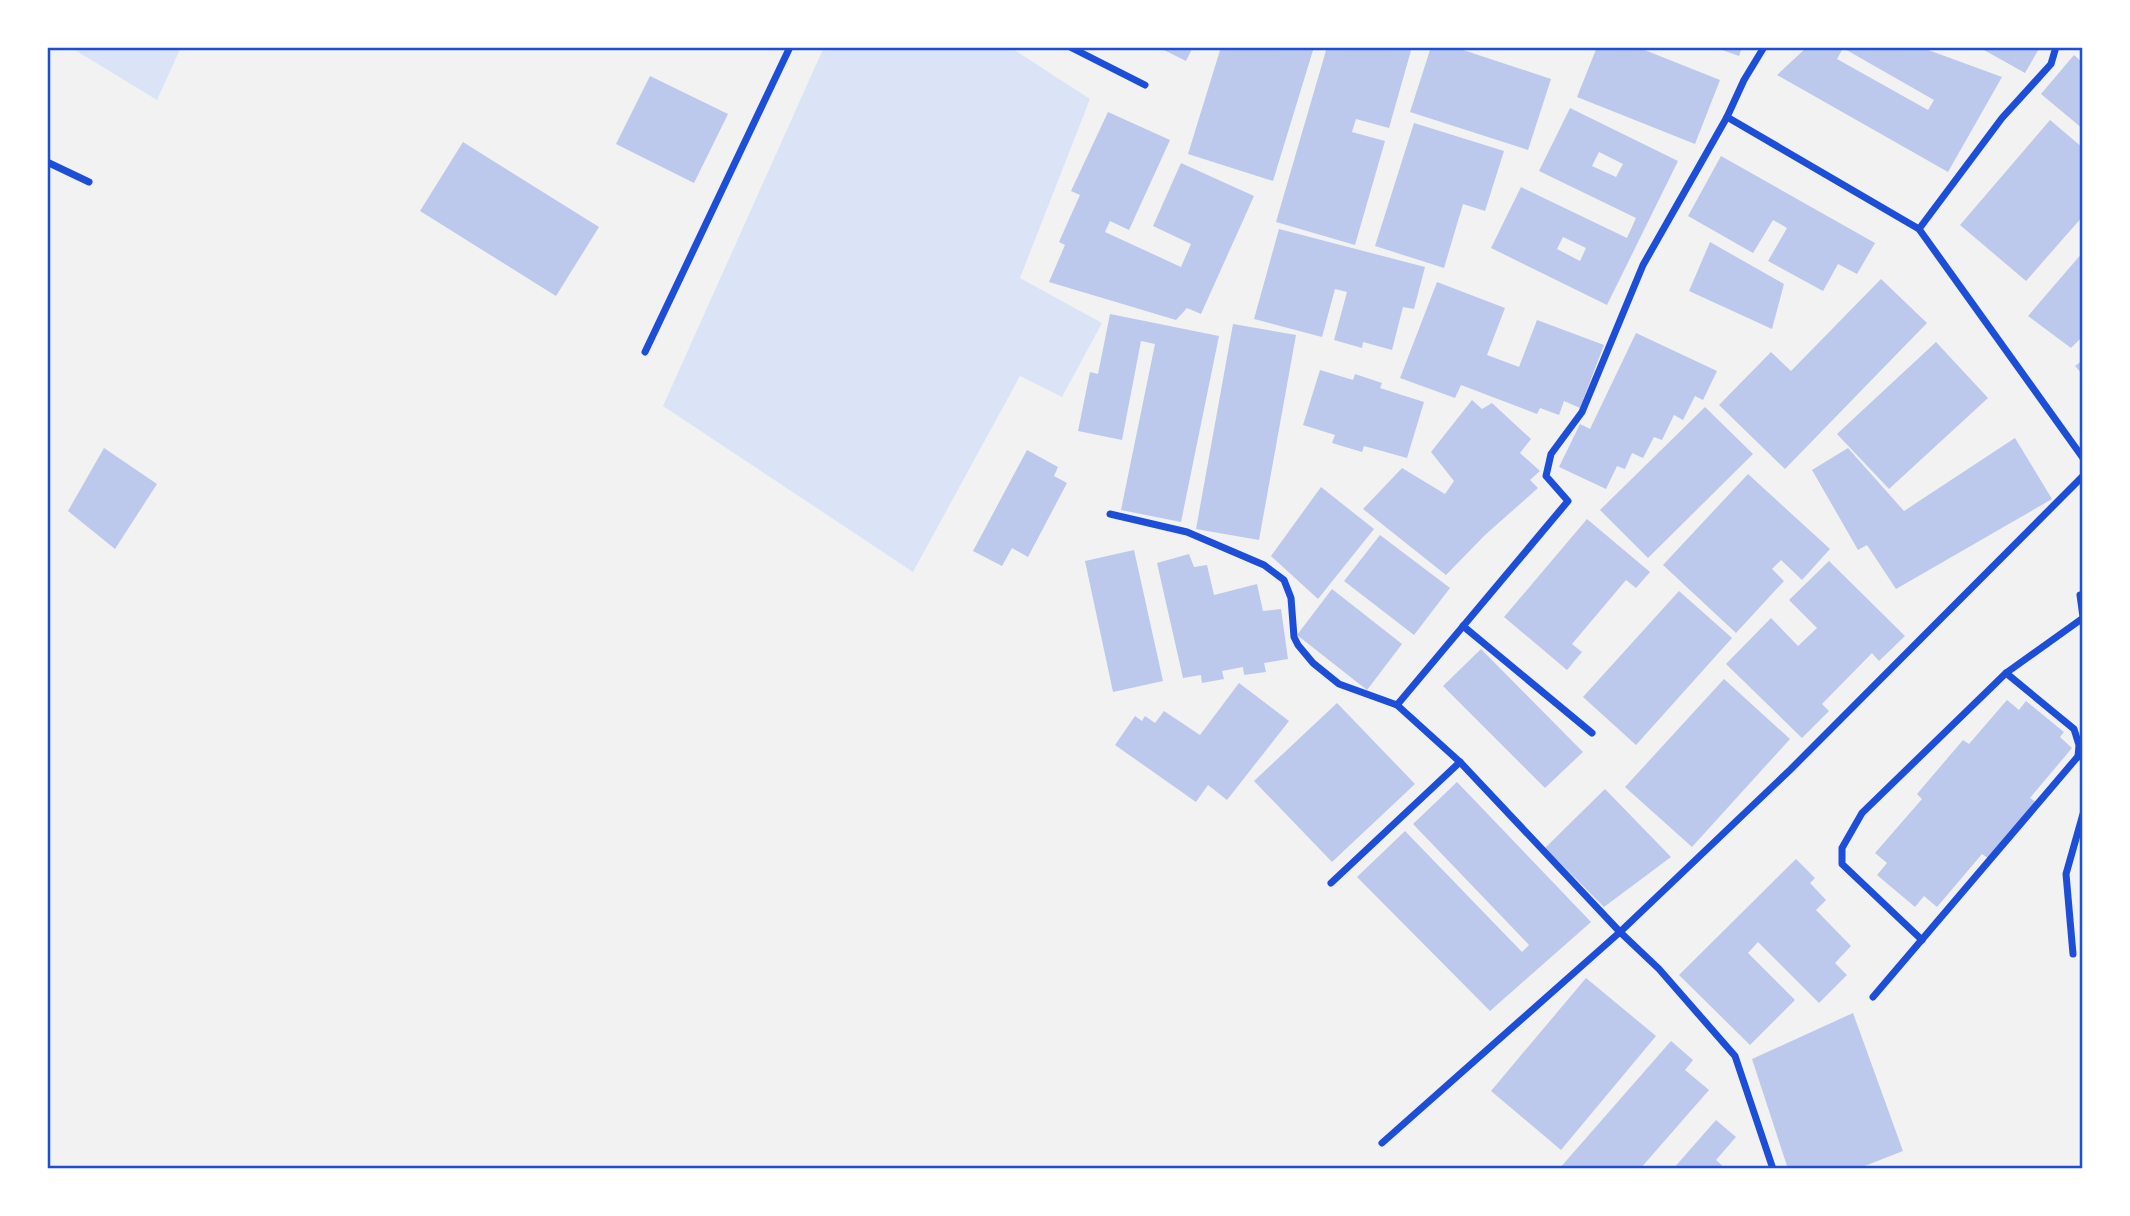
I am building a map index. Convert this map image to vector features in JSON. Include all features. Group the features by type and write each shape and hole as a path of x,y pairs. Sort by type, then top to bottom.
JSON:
{"street":[{"path":"645,352 790,47"},
{"path":"1070,47 1145,85"},
{"path":"1397,705 1568,501 1546,476 1551,454 1582,412 1643,265 1764,47"},
{"path":"1919,229 2001,118 2051,64 2056,47"},
{"path":"1727,117 1919,229 2083,458"},
{"path":"47,162 89,182"},
{"path":"1382,1143 1620,932 1790,770 2083,476"},
{"path":"1110,514 1187,532 1264,565 1284,580 1291,598 1294,637 1313,663 1339,684 1397,705 1460,762 1620,932 1659,969 1735,1056 1773,1169"},
{"path":"1922,940 1842,864 1842,848 1862,813 2006,673 2083,617 2080,595"},
{"path":"1464,626 1592,733"},
{"path":"1873,996 2080,754 2074,729 2006,673"},
{"path":"1331,883 1460,762"},
{"path":"2073,954 2066,874 2083,814"}],"shaded area":[{"path":"70,47 181,47 157,100"},
{"path":"824,47 1010,47 1090,99 1020,278 1102,323 1062,397 1020,376 913,572 663,406"}],"building":[{"path":"1158,47 1193,47 1186,61"},
{"path":"1221,47 1314,47 1273,181 1188,154"},
{"path":"1327,47 1412,47 1389,128 1356,119 1352,132 1385,141 1355,245 1276,222"},
{"path":"1431,47 1454,47 1551,79 1528,150 1410,112"},
{"path":"1597,47 1637,47 1720,80 1695,144 1577,97"},
{"path":"1714,47 1742,47 1739,56"},
{"path":"1807,47 1920,47 2002,77 1948,172 1777,75","holes":["1843,48 1934,100 1928,110 1837,59"]},
{"path":"1986,47 2040,47 2025,73 1984,50"},
{"path":"2074,55 2083,63 2083,129 2041,94"},
{"path":"650,76 728,114 694,183 616,144"},
{"path":"1570,108 1678,161 1607,305 1491,248 1521,187 1627,238 1636,218 1539,171","holes":["1599,152 1623,164 1616,177 1592,166","1563,237 1586,248 1580,261 1557,249"]},
{"path":"1108,112 1170,140 1129,230 1110,221 1105,232 1181,267 1191,244 1153,226 1181,163 1254,196 1201,314 1187,308 1176,320 1049,282 1065,245 1059,242 1080,195 1071,191"},
{"path":"2050,120 2083,148 2083,216 2026,281 1960,225"},
{"path":"1414,123 1504,151 1485,211 1463,204 1444,268 1375,246"},
{"path":"463,142 599,227 556,296 420,211"},
{"path":"1721,156 1875,243 1857,274 1838,264 1823,291 1768,261 1787,228 1773,220 1753,253 1688,216"},
{"path":"1279,229 1425,267 1414,309 1403,307 1392,350 1363,342 1362,348 1334,340 1347,292 1335,289 1322,337 1254,319"},
{"path":"1710,242 1784,284 1772,329 1689,291"},
{"path":"2083,252 2083,336 2071,348 2028,316"},
{"path":"1881,279 1927,323 1785,469 1719,405 1771,352 1791,371"},
{"path":"1437,282 1505,308 1487,355 1519,367 1537,320 1604,345 1580,408 1564,401 1559,415 1540,408 1537,414 1461,385 1455,398 1400,378"},
{"path":"1110,314 1219,336 1181,522 1121,510 1155,344 1141,341 1122,440 1078,431 1090,372 1098,374"},
{"path":"1233,324 1296,335 1259,540 1196,529"},
{"path":"1636,333 1717,371 1703,400 1695,396 1683,420 1674,415 1662,440 1654,437 1643,458 1632,453 1625,469 1617,466 1606,489 1559,467 1580,424 1590,429"},
{"path":"1936,342 1988,398 1889,489 1837,434"},
{"path":"2083,360 2083,375 2075,366"},
{"path":"1320,370 1353,380 1355,374 1382,383 1380,388 1424,402 1407,458 1364,446 1362,452 1332,443 1335,435 1303,425"},
{"path":"1472,400 1482,409 1492,403 1531,439 1520,453 1540,471 1530,480 1538,488 1485,535 1446,575 1363,509 1402,468 1445,494 1454,481 1431,452"},
{"path":"1705,407 1753,454 1648,558 1600,510"},
{"path":"2015,438 2052,499 1896,589 1867,545 1858,550 1812,470 1848,448 1904,511"},
{"path":"104,448 157,484 115,549 68,511"},
{"path":"1027,450 1058,467 1054,476 1067,483 1028,557 1012,548 1002,566 973,551"},
{"path":"1748,474 1830,549 1802,580 1781,560 1772,569 1784,581 1736,633 1663,565"},
{"path":"1321,487 1374,529 1318,599 1271,556"},
{"path":"1587,519 1650,572 1636,588 1626,580 1572,644 1582,652 1567,670 1504,617"},
{"path":"1380,535 1450,588 1414,635 1344,581"},
{"path":"1134,550 1163,681 1113,692 1085,561"},
{"path":"1189,554 1194,567 1207,565 1214,595 1257,584 1263,611 1281,609 1288,659 1264,663 1266,672 1244,675 1243,667 1222,671 1224,679 1202,683 1201,675 1183,678 1157,563"},
{"path":"1829,561 1905,636 1879,661 1872,653 1822,704 1829,711 1802,738 1726,664 1771,618 1798,646 1817,628 1789,600"},
{"path":"1332,589 1402,644 1367,690 1297,635"},
{"path":"1679,591 1732,638 1636,745 1583,697"},
{"path":"1481,649 1583,752 1545,788 1443,686"},
{"path":"1724,679 1790,739 1692,847 1625,787"},
{"path":"1239,683 1289,721 1227,800 1208,785 1196,802 1115,745 1135,716 1142,721 1145,716 1155,723 1164,711 1200,735"},
{"path":"2007,700 2019,710 2026,701 2064,732 2060,737 2072,748 2030,798 2036,802 1988,858 1982,854 1937,907 1924,896 1915,907 1877,875 1887,863 1875,853 1922,799 1917,794 1963,740 1969,744"},
{"path":"1337,703 1415,784 1332,862 1254,781"},
{"path":"1457,782 1591,922 1490,1011 1357,877 1405,831 1522,952 1529,945 1413,824"},
{"path":"1605,789 1671,857 1604,907 1545,848"},
{"path":"1796,859 1815,878 1810,883 1826,900 1816,910 1851,946 1835,963 1847,975 1819,1003 1758,942 1748,953 1795,1000 1750,1045 1679,975"},
{"path":"1586,978 1656,1036 1561,1150 1491,1091"},
{"path":"1853,1013 1903,1151 1857,1169 1788,1169 1752,1059"},
{"path":"1671,1041 1693,1060 1685,1070 1709,1090 1640,1169 1559,1169"},
{"path":"1716,1120 1736,1137 1716,1160 1726,1169 1673,1169"}]}
